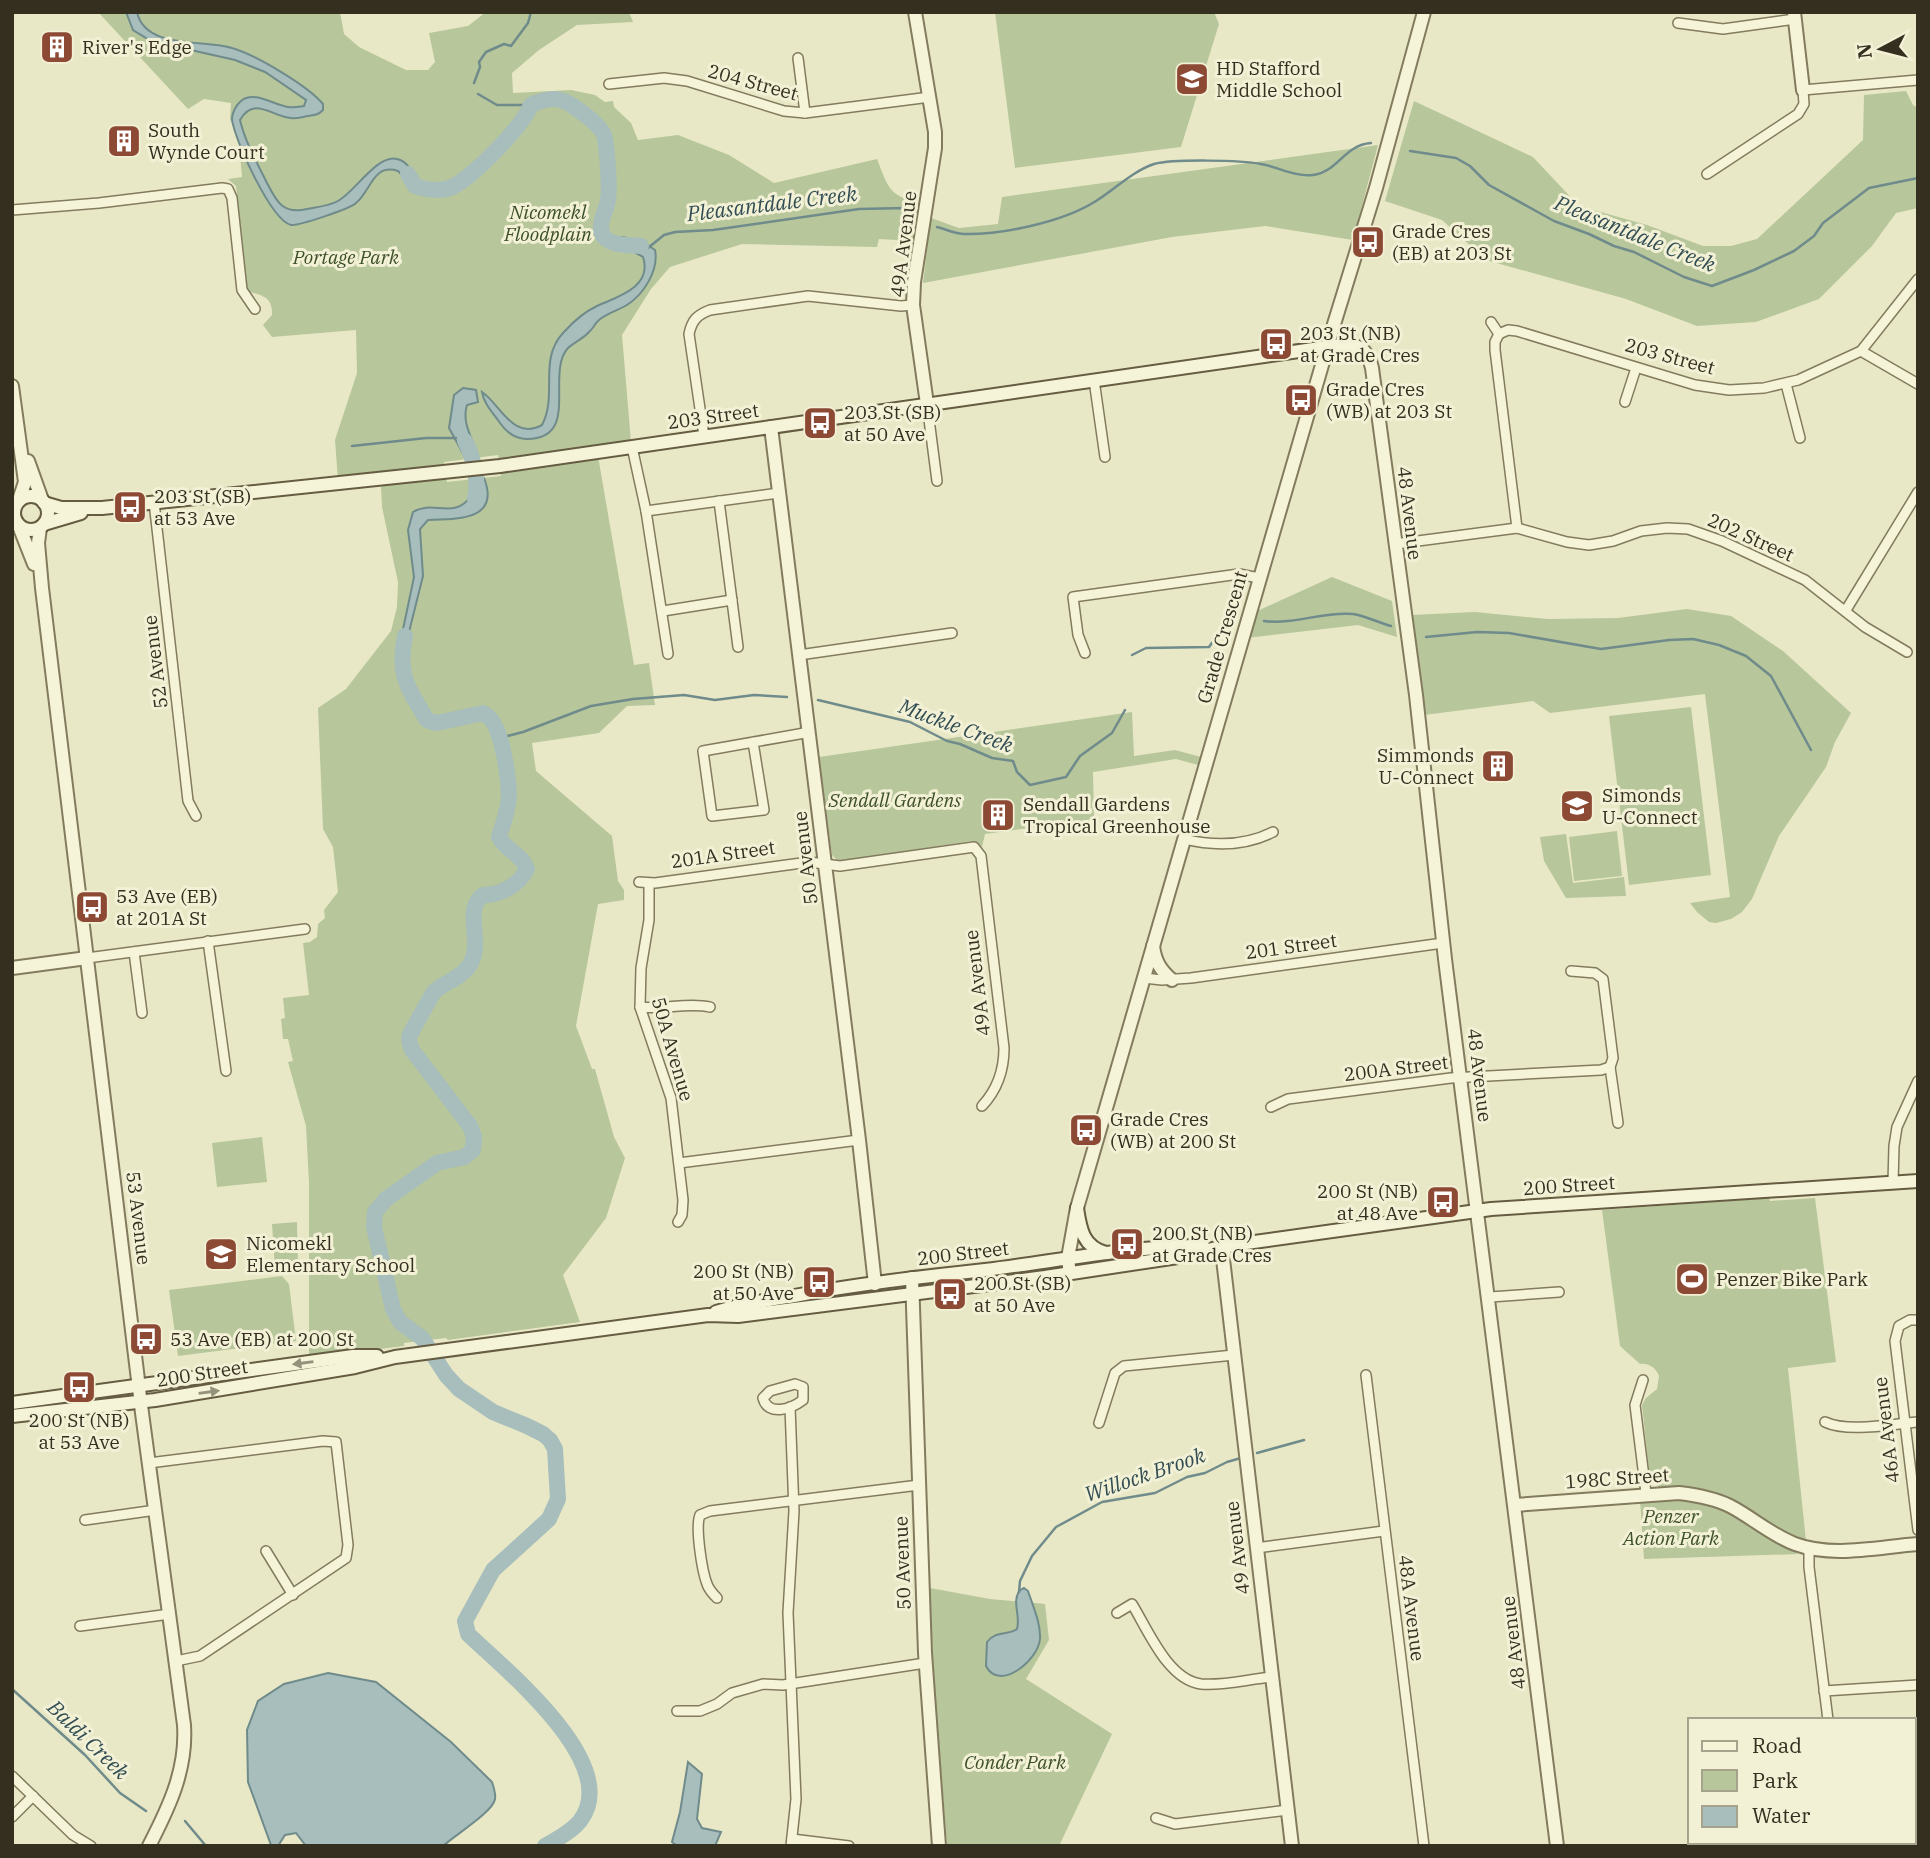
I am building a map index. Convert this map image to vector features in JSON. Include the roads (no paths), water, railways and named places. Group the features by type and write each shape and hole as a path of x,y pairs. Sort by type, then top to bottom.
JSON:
{"street":[{"name":"49A Avenue","path":"915,12 935,124 935,148 914,282 913,305 937,481"},
{"name":"Grade Crescent","path":"1069,1274 1068,1258 1077,1208 1259,578 1376,188 1424,12"},
{"path":"1678,23 1729,29 1794,16 1804,104 1798,114 1707,174"},
{"path":"798,58 805,113"},
{"name":"204 Street","path":"609,85 664,78 687,81 784,111 805,113 930,97"},
{"path":"1803,90 1918,80"},
{"path":"12,210 228,189 232,198 242,290 256,309"},
{"path":"1918,279 1861,351 1918,384"},
{"path":"704,436 689,334 692,323 699,314 710,310 808,296 913,305"},
{"path":"1491,322 1499,334 1495,350 1517,528"},
{"name":"203 Street","path":"1499,334 1508,330 1517,331 1695,386 1720,389 1745,390 1786,384 1861,351"},
{"name":"48 Avenue","path":"1327,347 1349,344 1368,354 1371,360 1426,780 1557,1846"},
{"name":"203 Street","path":"43,501 61,508 102,508 500,466 1327,347"},
{"path":"1625,402 1636,368"},
{"path":"1094,380 1105,457"},
{"path":"1786,384 1800,438"},
{"path":"12,386 22,444 25,482 14,510 16,522 29,530 42,526 48,513 22,444"},
{"name":"50 Avenue","path":"771,427 875,1284"},
{"path":"632,447 646,511 668,654"},
{"path":"1846,610 1918,492"},
{"path":"646,511 779,493"},
{"path":"16,502 30,496 43,501"},
{"path":"719,501 738,647"},
{"name":"52 Avenue","path":"154,502 188,801 195,816"},
{"name":"203 Street","path":"42,526 102,508"},
{"name":"53 Avenue","path":"16,522 29,545 42,588"},
{"name":"53 Avenue","path":"42,526 38,543 42,588 139,1386 185,1735 184,1756 177,1786 149,1846"},
{"name":"202 Street","path":"1395,544 1517,528 1567,542 1589,545 1612,541 1641,531 1688,529 1722,541 1805,580 1874,633 1907,652"},
{"path":"1085,653 1078,635 1073,597 1239,574 1259,578"},
{"path":"663,611 732,600"},
{"path":"799,655 951,633"},
{"path":"753,742 764,810 712,816 703,751 753,742 809,732"},
{"path":"1184,839 1213,845 1256,839 1273,832"},
{"name":"201A Street","path":"644,883 809,862 840,866 968,847 978,850"},
{"name":"49A Avenue","path":"978,850 1004,1058 995,1092 982,1106"},
{"name":"50A Avenue","path":"644,883 649,920 641,968 640,1007 671,1098 683,1207 678,1222"},
{"path":"12,968 305,929"},
{"path":"208,941 226,1071"},
{"name":"201 Street","path":"1144,978 1172,980 1444,943"},
{"path":"1153,946 1161,970 1172,980"},
{"path":"134,952 142,1013"},
{"path":"1571,971 1595,973 1603,979 1613,1058 1610,1067 1618,1123"},
{"path":"640,1007 653,1009 695,1004 710,1007"},
{"name":"200A Street","path":"1271,1107 1288,1099 1461,1078 1610,1067"},
{"path":"1893,1183 1897,1127 1918,1081"},
{"path":"679,1163 859,1140"},
{"name":"200 Street","path":"12,1416 237,1388 401,1356 452,1349 708,1315 738,1316 1069,1274 1178,1257 1225,1246 1478,1211 1918,1181"},
{"path":"1077,1208 1080,1230 1087,1243 1096,1250 1107,1253"},
{"name":"200 Street","path":"708,1315 735,1306 912,1278 1175,1246 1225,1246"},
{"name":"49 Avenue","path":"1225,1246 1223,1259 1292,1846"},
{"name":"50 Avenue","path":"912,1278 925,1663 939,1846"},
{"path":"801,1308 820,1300 869,1291 875,1284"},
{"path":"1490,1297 1559,1292"},
{"name":"46A Avenue","path":"1918,1320 1904,1322 1899,1326 1895,1341 1918,1530"},
{"path":"1099,1423 1115,1373 1124,1366 1234,1355"},
{"name":"200 Street","path":"12,1403 353,1356 401,1356"},
{"name":"48A Avenue","path":"1366,1375 1424,1846"},
{"path":"1643,1380 1635,1405 1646,1493"},
{"path":"790,1407 794,1501 788,1613 796,1799 792,1842 849,1846"},
{"path":"1825,1422 1839,1427 1918,1422"},
{"path":"149,1463 323,1441 336,1442 348,1545 344,1562 200,1656 176,1661"},
{"path":"718,1598 705,1578 698,1527 700,1515 710,1511 919,1485"},
{"name":"198C Street","path":"1515,1504 1646,1493 1679,1493 1716,1501 1738,1511 1780,1538 1809,1548 1833,1551 1918,1544"},
{"path":"85,1520 156,1510"},
{"path":"1256,1548 1384,1531"},
{"path":"1809,1548 1828,1718"},
{"path":"266,1551 293,1595"},
{"path":"1117,1613 1132,1604 1167,1662 1186,1680 1213,1684 1272,1677"},
{"path":"79,1626 170,1614"},
{"path":"677,1711 700,1711 717,1704 732,1693 763,1684 791,1684 925,1663"},
{"path":"1824,1691 1918,1685"},
{"path":"12,1776 73,1835 90,1846"},
{"path":"12,1817 33,1796"},
{"path":"1156,1818 1175,1824 1288,1810"}],"water":[{"path":"126,12 137,12 142,24 163,38 220,45 254,57 294,80 323,104 323,110 315,115 284,117 257,108 245,113 240,120 247,143 269,187 285,208 298,210 334,203 374,168 389,159 401,160 407,165 415,183 422,187 423,195 410,189 406,179 398,171 383,171 352,206 291,225 283,220 264,195 239,143 232,117 237,105 246,98 258,98 292,107 304,106 306,100 265,72 235,60 151,41 133,30"},
{"path":"623,237 646,244 655,250 655,265 649,281 633,300 602,318 568,348 559,373 558,417 553,428 543,436 527,439 512,435 489,408 482,392 515,425 532,429 542,425 549,402 551,355 556,343 567,329 592,308 631,289 643,276 643,257 620,244"},
{"path":"463,388 476,390 478,402 467,405 466,419 478,457 466,459 449,428 454,395"},
{"path":"484,478 488,492 486,503 481,510 463,518 428,520 420,529 423,576 403,656 397,658 414,577 408,530 413,512 429,508 458,507 472,495 471,479"},
{"path":"1024,1588 1028,1591 1038,1621 1038,1648 1017,1670 1000,1676 992,1673 986,1666 987,1642 998,1634 1017,1629 1016,1599"},
{"path":"328,1673 376,1682 451,1742 492,1782 495,1795 493,1804 481,1817 443,1846 306,1846 296,1833 285,1835 278,1846 271,1845 248,1782 247,1730 258,1701 284,1684"},
{"path":"688,1762 702,1774 697,1819 702,1828 721,1832 715,1846 677,1846 672,1842"}],"waterway":[{"path":"474,83 480,67 479,62 486,52 504,44 511,46 528,23 531,12"},
{"path":"478,94 497,105 531,105"},
{"path":"408,174 415,186 438,190 452,187 472,173 496,150 518,126 531,105 543,100 559,100 570,104 587,117 604,135 609,186 601,224 604,237 616,244 641,246"},
{"name":"Pleasantdale Creek","path":"937,227 960,233 979,234 1014,230 1050,221 1096,201 1139,171 1163,162 1239,162 1261,164 1300,175 1313,175 1329,169 1354,148 1371,143"},
{"name":"Pleasantdale Creek","path":"1410,151 1456,158 1470,166 1489,185 1554,221 1634,252 1684,277 1712,286 1794,251 1814,236 1823,223 1869,188 1918,178"},
{"name":"Pleasantdale Creek","path":"648,248 664,235 675,232 713,230 859,209 907,208"},
{"path":"352,446 426,438 456,438"},
{"path":"465,441 475,470 475,500"},
{"name":"Muckle Creek","path":"1264,621 1353,614 1391,626"},
{"name":"Muckle Creek","path":"1132,655 1146,648 1209,647 1228,620"},
{"name":"Muckle Creek","path":"1426,637 1477,632 1509,633 1601,649 1693,639 1719,645 1746,656 1771,676 1811,750"},
{"path":"405,636 403,672 427,720 437,723 483,713 495,726 503,749 509,794 499,837 522,860 527,869 509,888 483,895 477,902 474,909 475,947 469,966 462,974 434,992 409,1037 412,1050 470,1126 474,1137 473,1150 464,1157 437,1163 386,1199 375,1212 374,1227 393,1309 400,1322 422,1338 446,1375 459,1389 493,1412 543,1434 555,1449 558,1499 549,1519 493,1570 465,1621 468,1634 554,1719 573,1746 586,1773 589,1798 580,1821 545,1846"},
{"name":"Muckle Creek","path":"500,738 591,706 633,699 684,695 715,700 754,695 787,697"},
{"name":"Muckle Creek","path":"818,700 910,722 947,741 992,758 1013,761 1017,772 1030,785 1066,777 1080,756 1112,733 1125,710"},
{"name":"Willock Brook","path":"1257,1453 1304,1440"},
{"name":"Willock Brook","path":"1019,1592 1020,1581 1032,1556 1056,1527 1102,1502 1155,1493 1187,1477 1205,1473 1241,1458"},
{"name":"Baldi Creek","path":"12,1689 85,1755 120,1793 146,1811"},
{"name":"Baldi Creek","path":"185,1821 206,1846"}],"place":[{"name":"River's Edge","path":"57,47"},
{"name":"HD Stafford Middle School","path":"1192,79"},
{"name":"South Wynde Court","path":"124,141"},
{"name":"Grade Cres (EB) at 203 St","path":"1368,242"},
{"name":"203 St (NB) at Grade Cres","path":"1276,344"},
{"name":"Grade Cres (WB) at 203 St","path":"1301,400"},
{"name":"203 St (SB) at 50 Ave","path":"820,423"},
{"name":"203 St (SB) at 53 Ave","path":"130,507"},
{"name":"Simmonds U-Connect","path":"1498,766"},
{"name":"Simonds U-Connect","path":"1577,806"},
{"name":"Sendall Gardens Tropical Greenhouse","path":"998,815"},
{"name":"53 Ave (EB) at 201A St","path":"92,907"},
{"name":"Grade Cres (WB) at 200 St","path":"1086,1130"},
{"name":"200 St (NB) at 48 Ave","path":"1443,1202"},
{"name":"200 St (NB) at Grade Cres","path":"1127,1244"},
{"name":"Nicomekl Elementary School","path":"221,1254"},
{"name":"Penzer Bike Park","path":"1692,1279"},
{"name":"200 St (NB) at 50 Ave","path":"819,1282"},
{"name":"200 St (SB) at 50 Ave","path":"950,1294"},
{"name":"53 Ave (EB) at 200 St","path":"146,1339"},
{"name":"200 St (NB) at 53 Ave","path":"79,1387"}],"park label":[{"name":"Nicomekl Floodplain","path":"548,223"},
{"name":"Portage Park","path":"346,257"},
{"name":"Sendall Gardens","path":"895,800"},
{"name":"Penzer Action Park","path":"1671,1527"},
{"name":"Conder Park","path":"1015,1762"}]}
